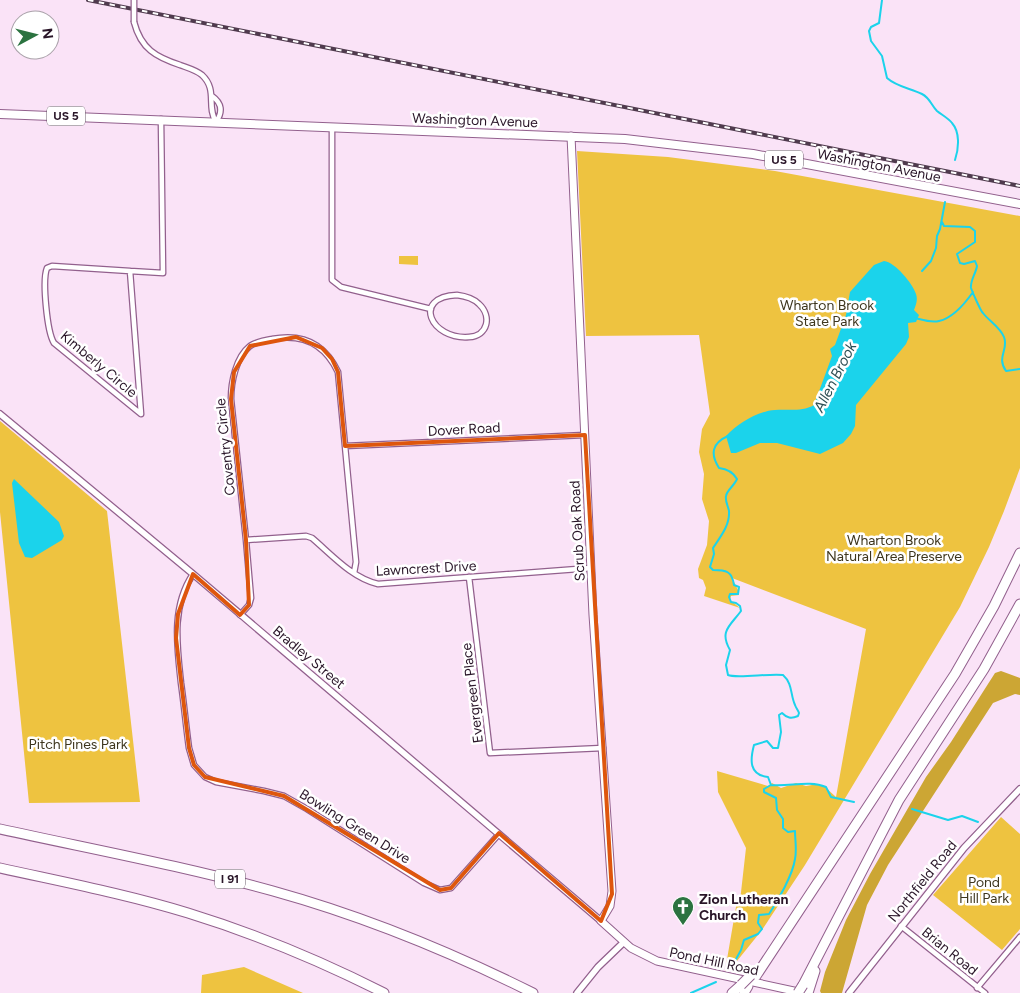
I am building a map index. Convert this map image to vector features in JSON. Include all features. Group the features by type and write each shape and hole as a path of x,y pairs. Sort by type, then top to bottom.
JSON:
{"highway":[{"path":"732,993 744,988 761,966 955,674 992,611 1020,553"},
{"path":"804,990 821,952 899,800 984,669 1020,604"},
{"name":"I 91","path":"0,829 203,873 300,899 370,922 425,943 532,993"},
{"path":"0,868 128,896 204,918 299,953 384,993"}],"main road":[{"name":"Washington Avenue","path":"0,114 332,126 635,140 717,149 1020,204"},
{"name":"Scrub Oak Road","path":"571,136 591,568 612,894 610,906 601,921"},
{"name":"Pond Hill Road","path":"601,921 624,942 641,954 664,964 804,990"}],"street":[{"path":"134,0 134,22 141,40 147,48 164,59 201,74 209,84 212,96 212,114 216,122"},
{"path":"212,96 219,103 221,110 216,122"},
{"name":"Kimberly Circle","path":"130,271 141,414 54,343 49,330 45,278 47,268 52,266 163,273 161,120"},
{"path":"332,126 332,280 341,287 431,309"},
{"path":"464,296 475,301 484,309 487,319 486,326 482,333 472,337 447,334 431,318 431,309 435,303 446,297 464,296"},
{"name":"Coventry Circle","path":"240,615 249,605 251,598 231,386 237,365 250,346 265,340 280,337 296,337 311,342 322,348 332,359 338,372 356,562 354,573"},
{"name":"Bradley Street","path":"0,414 193,574 601,921"},
{"name":"Dover Road","path":"345,446 585,435"},
{"name":"Lawncrest Drive","path":"246,540 306,536 312,538 354,573 367,581 378,584 591,568"},
{"name":"Bowling Green Drive","path":"193,574 185,587 178,614 176,638 188,748 194,766 205,777 216,782 284,796 424,883 440,890 451,888 499,834"},
{"name":"Evergreen Place","path":"469,577 490,753 603,748"},
{"name":"Northfield Road","path":"849,993 964,848 1020,789"},
{"name":"Brian Road","path":"901,926 985,993"},
{"path":"977,988 1020,938"},
{"path":"577,993 598,967 624,942"}],"highlighted area":[{"path":"296,337 322,348 332,359 338,372 345,446 585,435 612,894 601,921 499,833 451,888 440,890 284,796 205,777 194,765 189,748 176,638 178,614 193,574 240,615 249,605 246,540 231,399 234,372 250,346"}],"green space":[{"name":"Wharton Brook State Park","path":"577,151 668,157 775,171 1020,216 1020,468 1004,511 960,607 805,865 762,930 727,971 725,971 737,901 740,901 746,848 718,792 717,771 768,786 772,783 781,788 796,783 806,786 818,784 825,787 836,797 866,629 732,578 739,595 731,596 730,600 740,608 704,596 706,588 703,580 699,578 698,569 707,545 709,521 702,499 704,474 699,452 702,429 710,414 699,335 586,336"},
{"path":"399,256 418,256 418,265 399,264"},
{"name":"Pitch Pines Park","path":"0,421 107,511 140,802 29,803 0,512"},
{"name":"Pond Hill Park","path":"1001,817 1020,834 1020,929 1002,950 933,895"},
{"path":"244,967 303,993 201,993 202,975"}],"shaded area":[{"path":"1001,671 1020,678 1020,695 1015,694 993,703 888,865 867,905 842,993 821,993 825,972 846,920 870,874 926,777 995,673"}],"water":[{"path":"884,261 898,269 911,285 917,298 914,310 919,315 916,322 908,323 909,337 906,344 856,405 855,426 851,434 843,443 820,454 777,443 760,443 736,453 731,453 726,436 749,418 769,411 800,409 814,405 832,356 830,349 835,345 846,315 850,292 874,265"},
{"path":"14,479 59,522 64,536 62,540 32,558 25,557 19,543 12,483"}],"waterway":[{"path":"882,0 879,23 871,27 869,31 871,41 882,56 887,78 925,96 937,111 952,123 958,140 955,160"},
{"name":"Allen Brook","path":"922,271 931,261 936,248 945,202"},
{"path":"942,222 944,226 970,227 975,231 975,242 957,254 960,263 964,264 975,261 977,266 971,288 982,312 1000,330 1004,337 1003,366 1006,371 1020,369"},
{"name":"Allen Brook","path":"915,318 933,322 949,317 959,309 973,292"},
{"name":"Allen Brook","path":"728,436 719,442 714,449 714,458 719,468 730,471 737,479 727,494 728,521 713,548 714,554 710,567 713,570 728,572 732,577 734,585 739,587 738,594 730,594 729,597 731,602 740,606 741,611 726,633 730,650 726,665 728,675 783,675 791,689 793,701 799,713 798,716 793,718 787,717 782,713 779,715 781,732 778,748 773,748 767,741 754,745 752,766 757,773 768,777 771,785 764,789 764,792 776,798 777,810 783,819 783,828 788,832 795,831 796,855 788,880 773,909 769,914 759,915 758,923 762,929 758,934 744,940 741,950 730,970"},
{"path":"771,785 819,785 826,787 831,797 854,802"},
{"path":"912,809 948,820 962,816 978,822"},
{"name":"Allen Brook","path":"691,993 716,982"}],"railway":[{"path":"88,0 1020,186"}],"place":[{"name":"Zion Lutheran Church","path":"683,926"}],"park label":[{"name":"Wharton Brook Natural Area Preserve","path":"894,548"}]}
